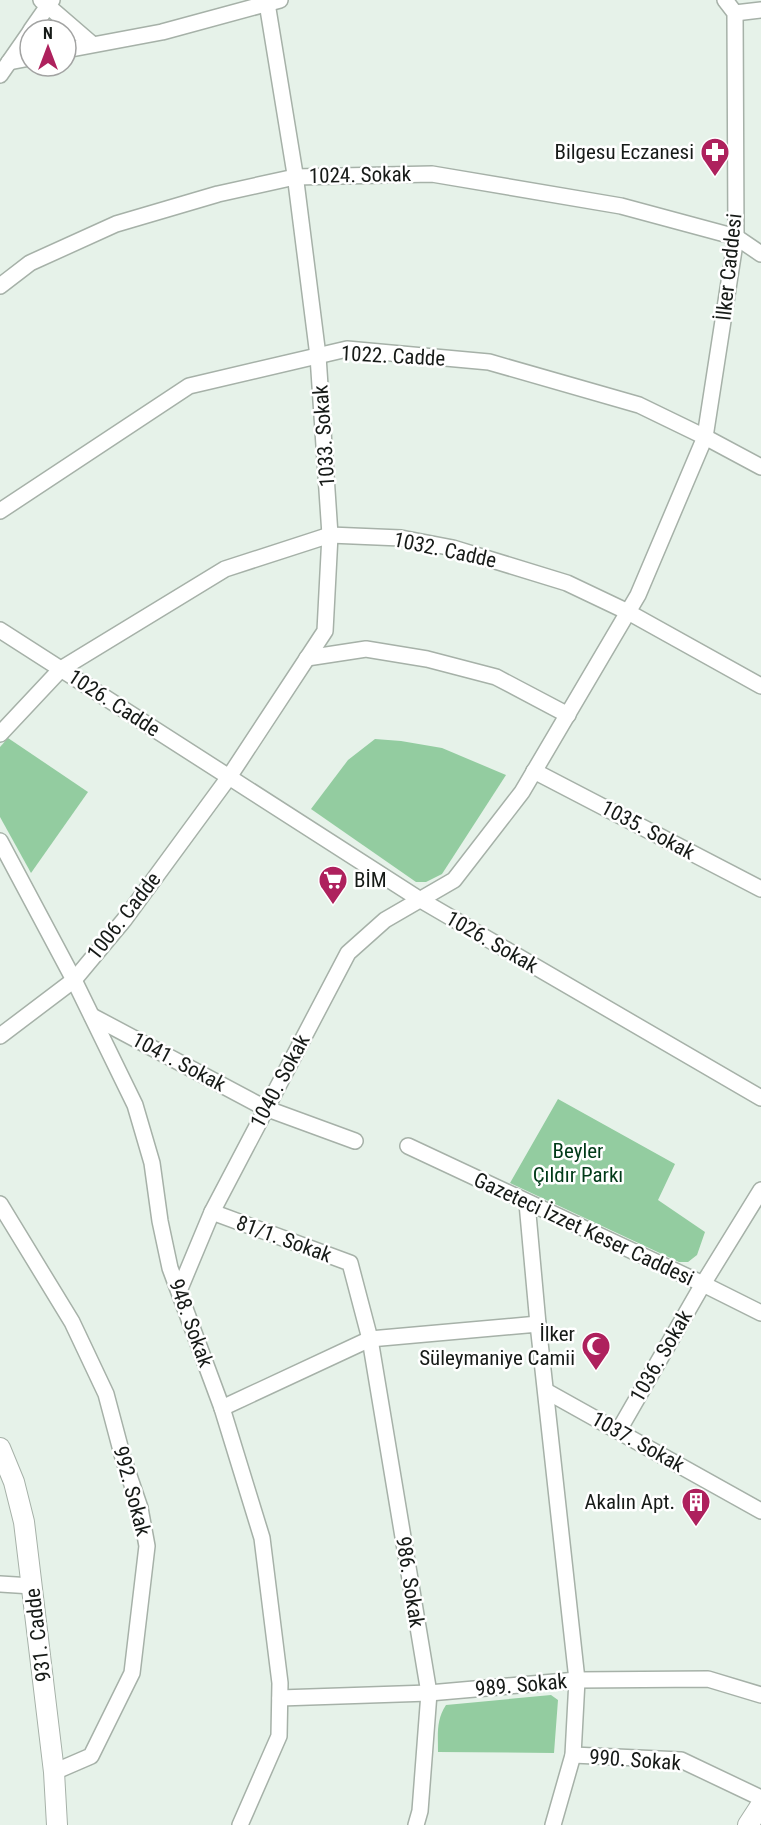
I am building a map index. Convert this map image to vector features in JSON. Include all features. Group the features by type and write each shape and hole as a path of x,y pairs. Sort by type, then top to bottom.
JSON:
{"main road":[{"name":"931. Cadde","path":"0,1448 15,1482 24,1522 59,1825"},
{"path":"748,1825 761,1805"}],"street":[{"path":"725,0 735,13 761,10"},
{"path":"78,47 162,32 272,1"},
{"name":"1033. Sokak","path":"228,777 325,631 330,535 318,356 272,1"},
{"path":"38,18 47,2 92,44"},
{"name":"İlker Caddesi","path":"568,715 638,595 705,436 736,237 735,13"},
{"path":"4,69 18,49"},
{"path":"4,69 18,63"},
{"name":"1024. Sokak","path":"0,286 30,263 116,224 218,194 295,175 432,174 621,206 736,237 761,254"},
{"name":"1022. Cadde","path":"0,511 189,386 346,350 489,362 639,405 705,436"},
{"path":"705,436 761,467"},
{"name":"1032. Cadde","path":"0,734 61,669 225,569 330,535 401,538 453,548 505,562 567,583 628,612 761,686"},
{"name":"1026. Cadde","path":"0,630 228,777"},
{"path":"307,658 366,649 427,660 496,677 568,715"},
{"name":"1040. Sokak","path":"179,1291 212,1212 348,954 385,920 454,880 522,792 568,715"},
{"name":"1035. Sokak","path":"534,771 761,889"},
{"name":"1026. Sokak","path":"228,777 418,899 761,1098"},
{"name":"1006. Cadde","path":"0,1036 74,980 124,920 228,777"},
{"name":"948. Sokak","path":"0,841 74,980 135,1105 152,1163 160,1221 170,1268 222,1408 262,1538 280,1683 279,1736 240,1825"},
{"name":"1041. Sokak","path":"92,1016 265,1108 355,1141"},
{"name":"Gazeteci İzzet Keser Caddesi","path":"408,1146 761,1313"},
{"name":"1036. Sokak","path":"619,1430 703,1284 761,1190"},
{"path":"527,1203 538,1324 578,1680 573,1755 553,1825"},
{"name":"992. Sokak","path":"0,1204 72,1322 106,1394 123,1458 140,1508 147,1546 132,1673 91,1756 54,1772"},
{"name":"81/1. Sokak","path":"212,1212 350,1263 370,1339"},
{"path":"222,1408 370,1339 538,1324"},
{"name":"986. Sokak","path":"370,1339 429,1693 420,1811 416,1825"},
{"name":"1037. Sokak","path":"546,1391 761,1511"},
{"path":"0,1584 32,1586"},
{"name":"989. Sokak","path":"280,1698 429,1693 578,1680 708,1679 761,1695"},
{"name":"990. Sokak","path":"573,1755 681,1760 761,1798"}],"green space":[{"path":"8,738 88,792 31,873 0,817 0,747"},
{"path":"375,739 442,748 506,775 442,874 426,882 416,882 311,809 348,760"},
{"name":"Beyler Çıldır Parkı","path":"558,1099 675,1164 658,1200 705,1232 697,1255 688,1262 679,1262 510,1183"},
{"path":"551,1695 558,1700 554,1753 438,1752 439,1722 446,1705"}],"place":[{"name":"Bilgesu Eczanesi","path":"715,178"},
{"name":"BİM","path":"333,906"},
{"name":"İlker Süleymaniye Camii","path":"596,1372"},
{"name":"Akalın Apt.","path":"696,1528"}]}
